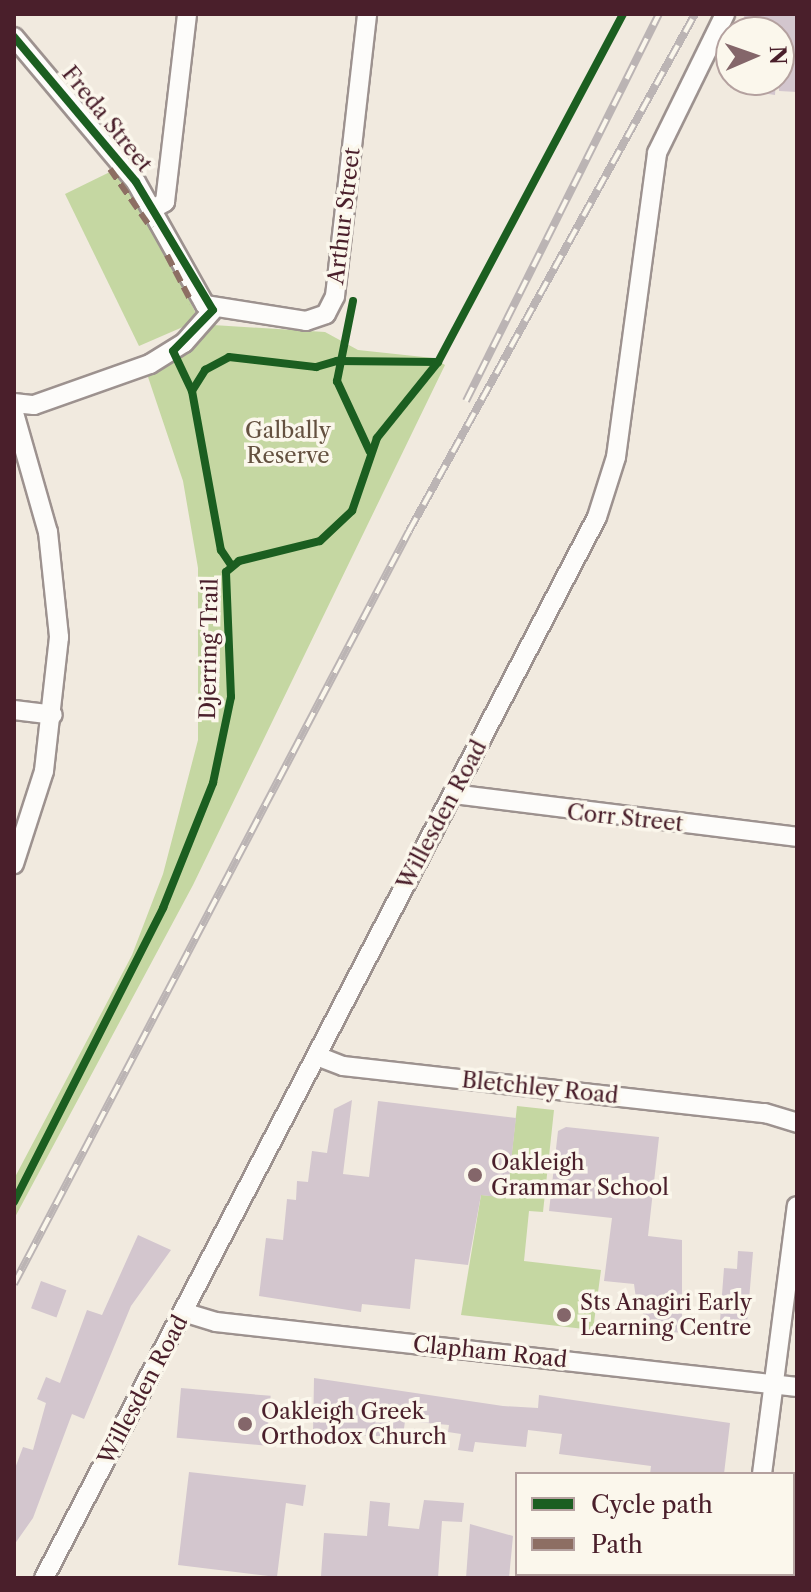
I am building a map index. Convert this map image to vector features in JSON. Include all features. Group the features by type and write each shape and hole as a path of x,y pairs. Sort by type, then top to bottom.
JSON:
{"street":[{"path":"153,209 165,202 187,14"},
{"name":"Arthur Street","path":"213,310 306,321 333,304 367,14"},
{"name":"Willesden Road","path":"44,1578 609,489 649,186 671,120 725,14"},
{"name":"Freda Street","path":"14,37 100,134 153,209 213,310"},
{"path":"14,403 34,405 150,364 184,343 213,310"},
{"path":"14,413 56,588 53,715 38,796 14,864"},
{"path":"14,710 53,715"},
{"name":"Corr Street","path":"453,794 797,837"},
{"name":"Bletchley Road","path":"317,1056 343,1066 765,1113 797,1120"},
{"name":"Bletchley Road","path":"765,1113 797,1109"},
{"path":"762,1472 797,1206"},
{"name":"Clapham Road","path":"183,1312 216,1322 797,1387"}],"green space":[{"path":"114,170 158,235 199,320 139,346 65,194"},
{"name":"Galbally Reserve","path":"213,325 325,332 358,350 433,358 445,365 193,885 14,1219 14,1179 132,955 163,874 198,740 198,568 183,481 148,377"},
{"path":"517,1106 554,1110 543,1212 529,1211 524,1261 601,1270 593,1330 461,1315 481,1195 507,1197"}],"building":[{"path":"797,14 797,92 795,16 744,16"},
{"path":"352,1100 343,1174 369,1177 378,1101 516,1118 507,1198 481,1195 468,1265 415,1259 410,1309 362,1304 361,1312 259,1296 266,1238 283,1240 287,1199 296,1200 297,1181 308,1182 312,1151 327,1153 334,1109"},
{"path":"566,1127 659,1137 648,1236 682,1240 682,1333 656,1330 637,1306 634,1284 604,1281 612,1218 549,1211 558,1131"},
{"path":"138,1235 171,1250 131,1306 84,1419 72,1414 33,1518 14,1545 14,1471 23,1447 33,1450 46,1403 37,1399 46,1377 60,1383 87,1310 102,1315"},
{"path":"738,1251 753,1252 746,1336 719,1334 724,1268 737,1269"},
{"path":"41,1281 66,1290 56,1317 31,1308"},
{"path":"314,1378 503,1406 538,1408 539,1395 730,1423 724,1472 650,1472 651,1466 559,1454 562,1434 528,1430 526,1447 475,1442 473,1452 458,1450 461,1434 448,1432 449,1425 405,1421 403,1436 313,1436"},
{"path":"181,1388 271,1396 266,1446 177,1438"},
{"path":"189,1472 306,1485 303,1506 286,1503 277,1577 178,1565"},
{"path":"424,1500 464,1503 462,1522 442,1521 438,1578 321,1576 324,1533 367,1536 370,1501 390,1503 388,1526 419,1529"},
{"path":"470,1524 513,1536 509,1578 466,1578"}],"railway":[{"path":"466,401 659,14"},
{"path":"14,1284 409,531 695,14"}],"marked path":[{"path":"110,169 151,228"},
{"path":"167,255 192,303"}],"cycle path":[{"name":"Djerring Trail","path":"14,1202 163,908 213,783 231,697 226,572 239,561 320,541 352,511 377,438 438,362 623,14"},
{"name":"Djerring Trail","path":"14,37 136,182 213,310 173,351 192,391 221,550 231,565"},
{"path":"353,301 337,381 370,452"},
{"path":"192,391 205,370 229,357 316,367 337,361 438,362"}],"place":[{"name":"Oakleigh Grammar School","path":"475,1175"},
{"name":"Sts Anagiri Early Learning Centre","path":"564,1315"},
{"name":"Oakleigh Greek Orthodox Church","path":"245,1424"}]}
